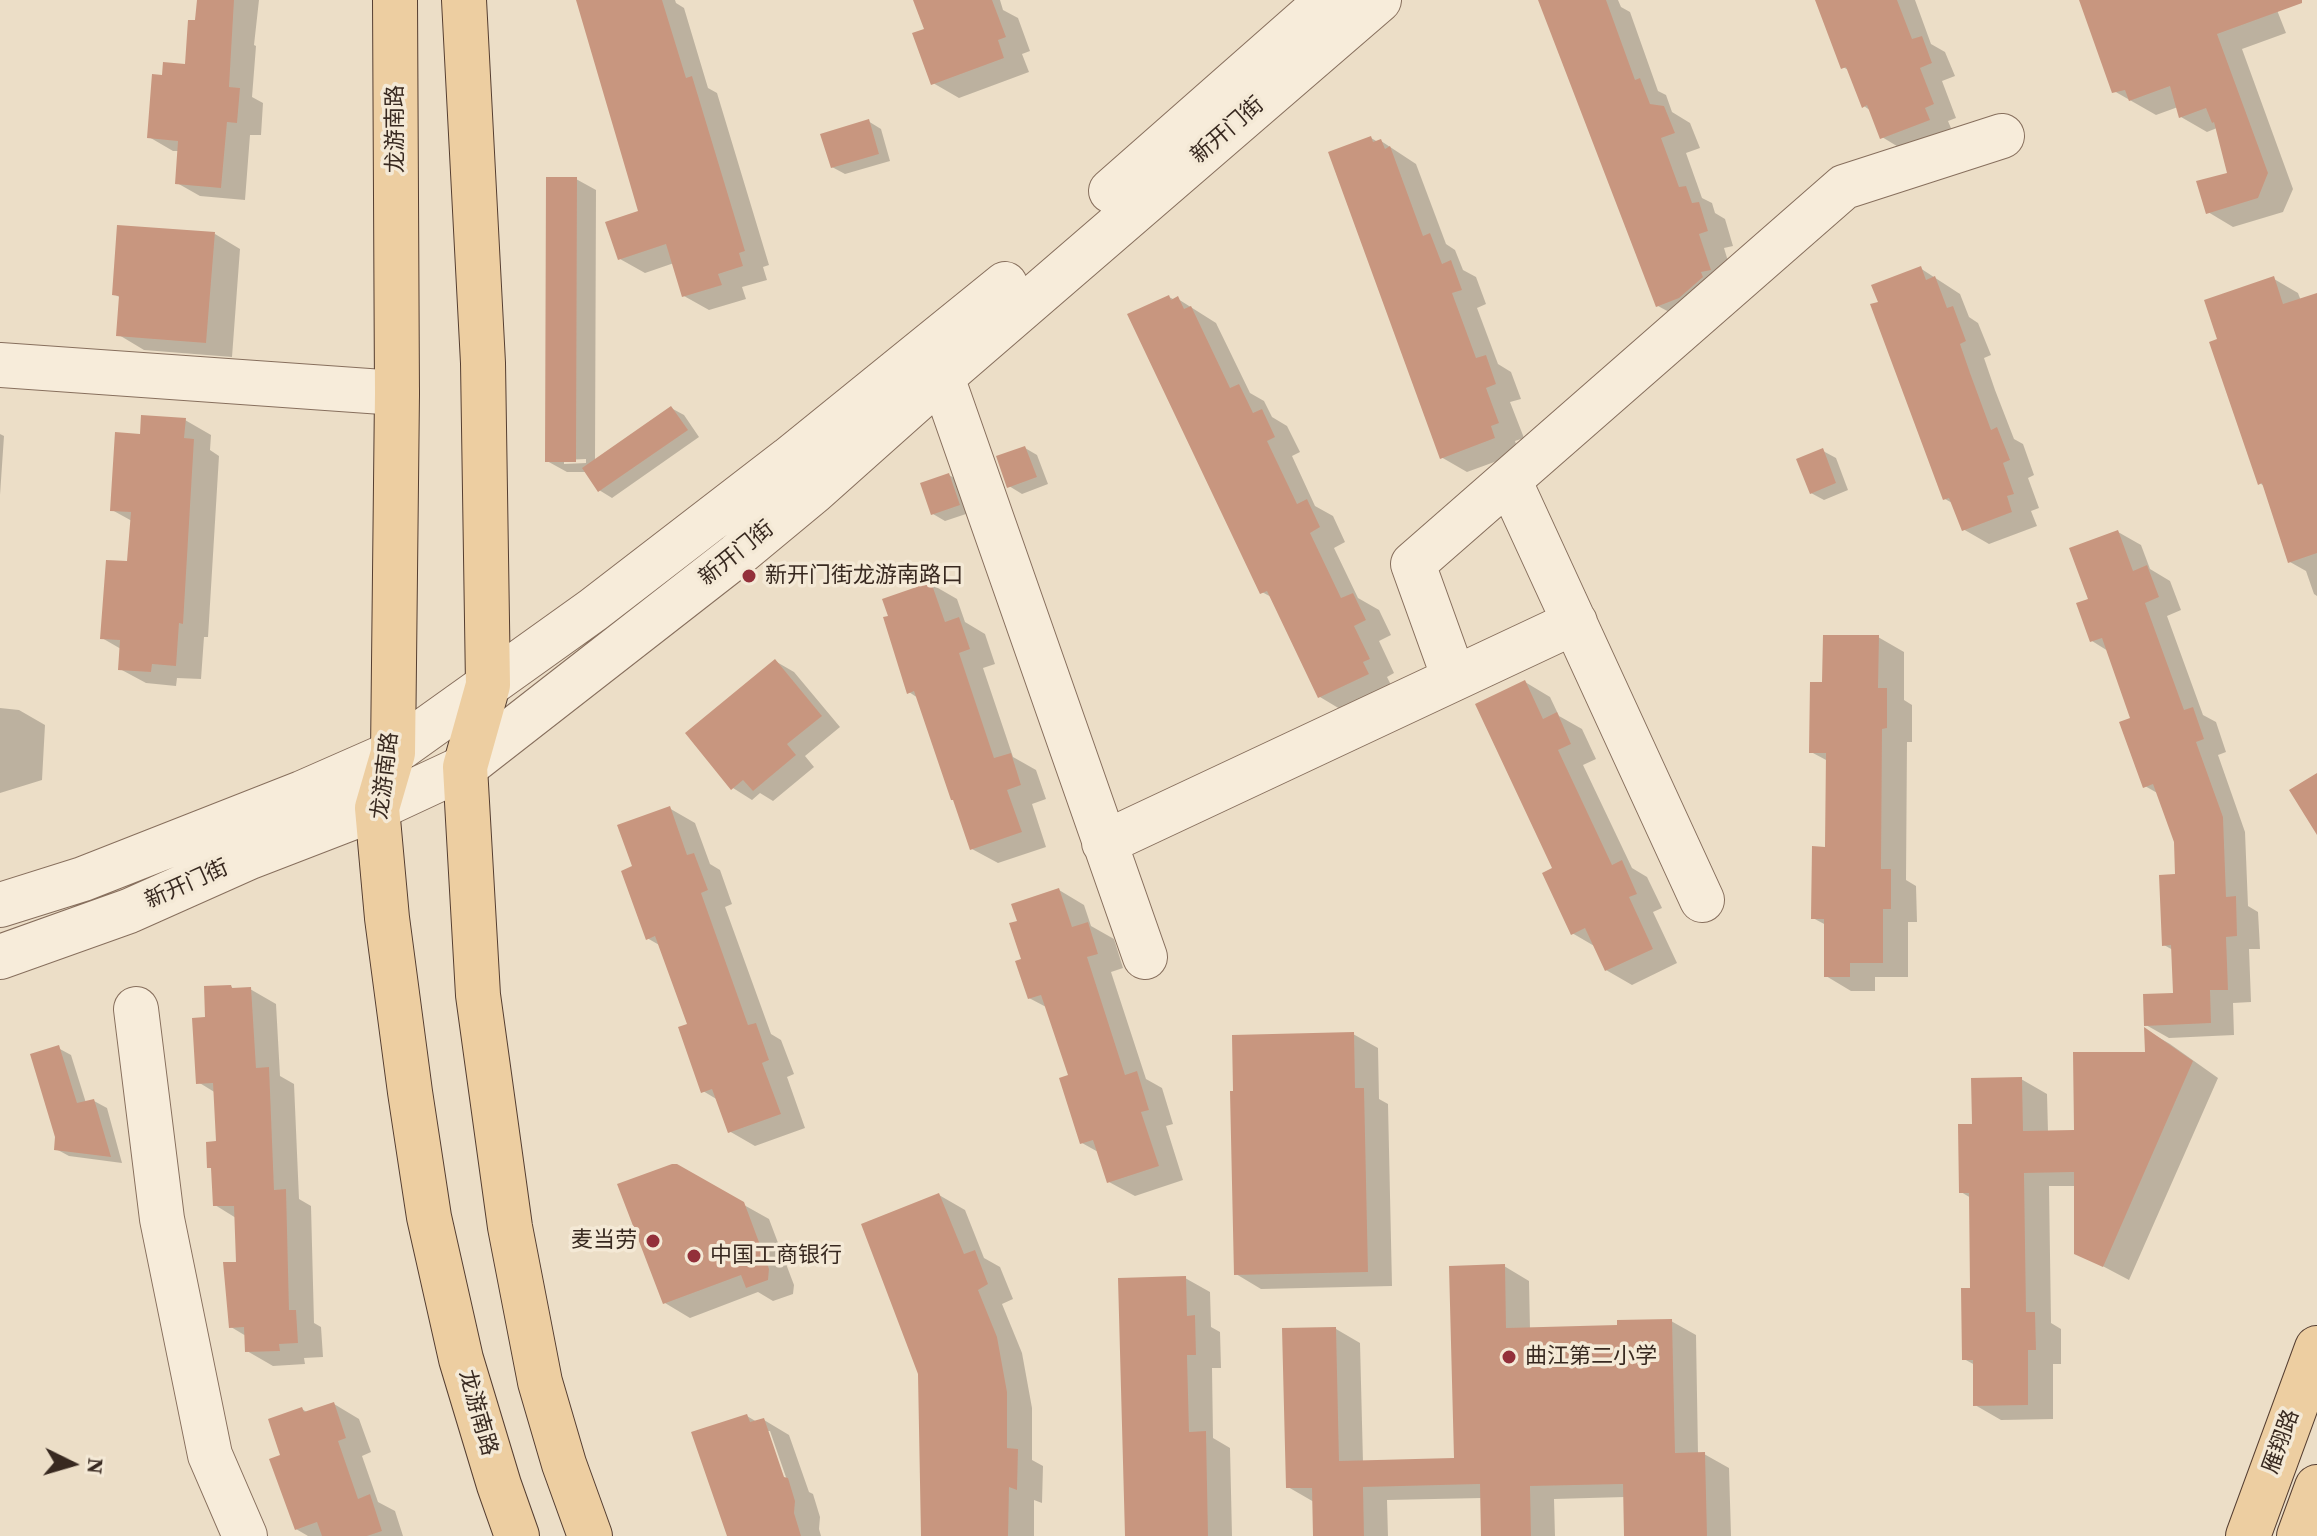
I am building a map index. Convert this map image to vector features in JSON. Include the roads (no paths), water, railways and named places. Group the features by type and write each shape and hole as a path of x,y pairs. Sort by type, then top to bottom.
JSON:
{"main road":[{"name":"龙游南路","path":"395,0 397,393 393,753 377,808 389,934 429,1217 461,1359 517,1536"},
{"path":"464,0 483,363 488,685 465,767 478,995 510,1227 540,1382 564,1464 590,1536"},
{"name":"雁翔路","path":"2248,1536 2317,1348"},
{"path":"2299,1536 2317,1487"}],"street":[{"name":"新开门街","path":"0,905 83,879 302,793 393,753 593,610 789,459 989,297 1328,0"},
{"name":"新开门街","path":"0,957 129,911 250,857 377,808 465,767 813,492 1379,0"},
{"path":"1454,678 1413,564 1844,187 2002,136"},
{"path":"0,365 397,393"},
{"path":"942,377 1145,957"},
{"path":"1509,480 1702,900"},
{"path":"1104,843 1575,622"},
{"path":"136,1009 162,1219 210,1455 245,1536"}],"place":[{"name":"新开门街龙游南路口","path":"749,576"},
{"name":"麦当劳","path":"653,1241"},
{"name":"中国工商银行","path":"694,1256"},
{"name":"曲江第二小学","path":"1509,1357"}]}
